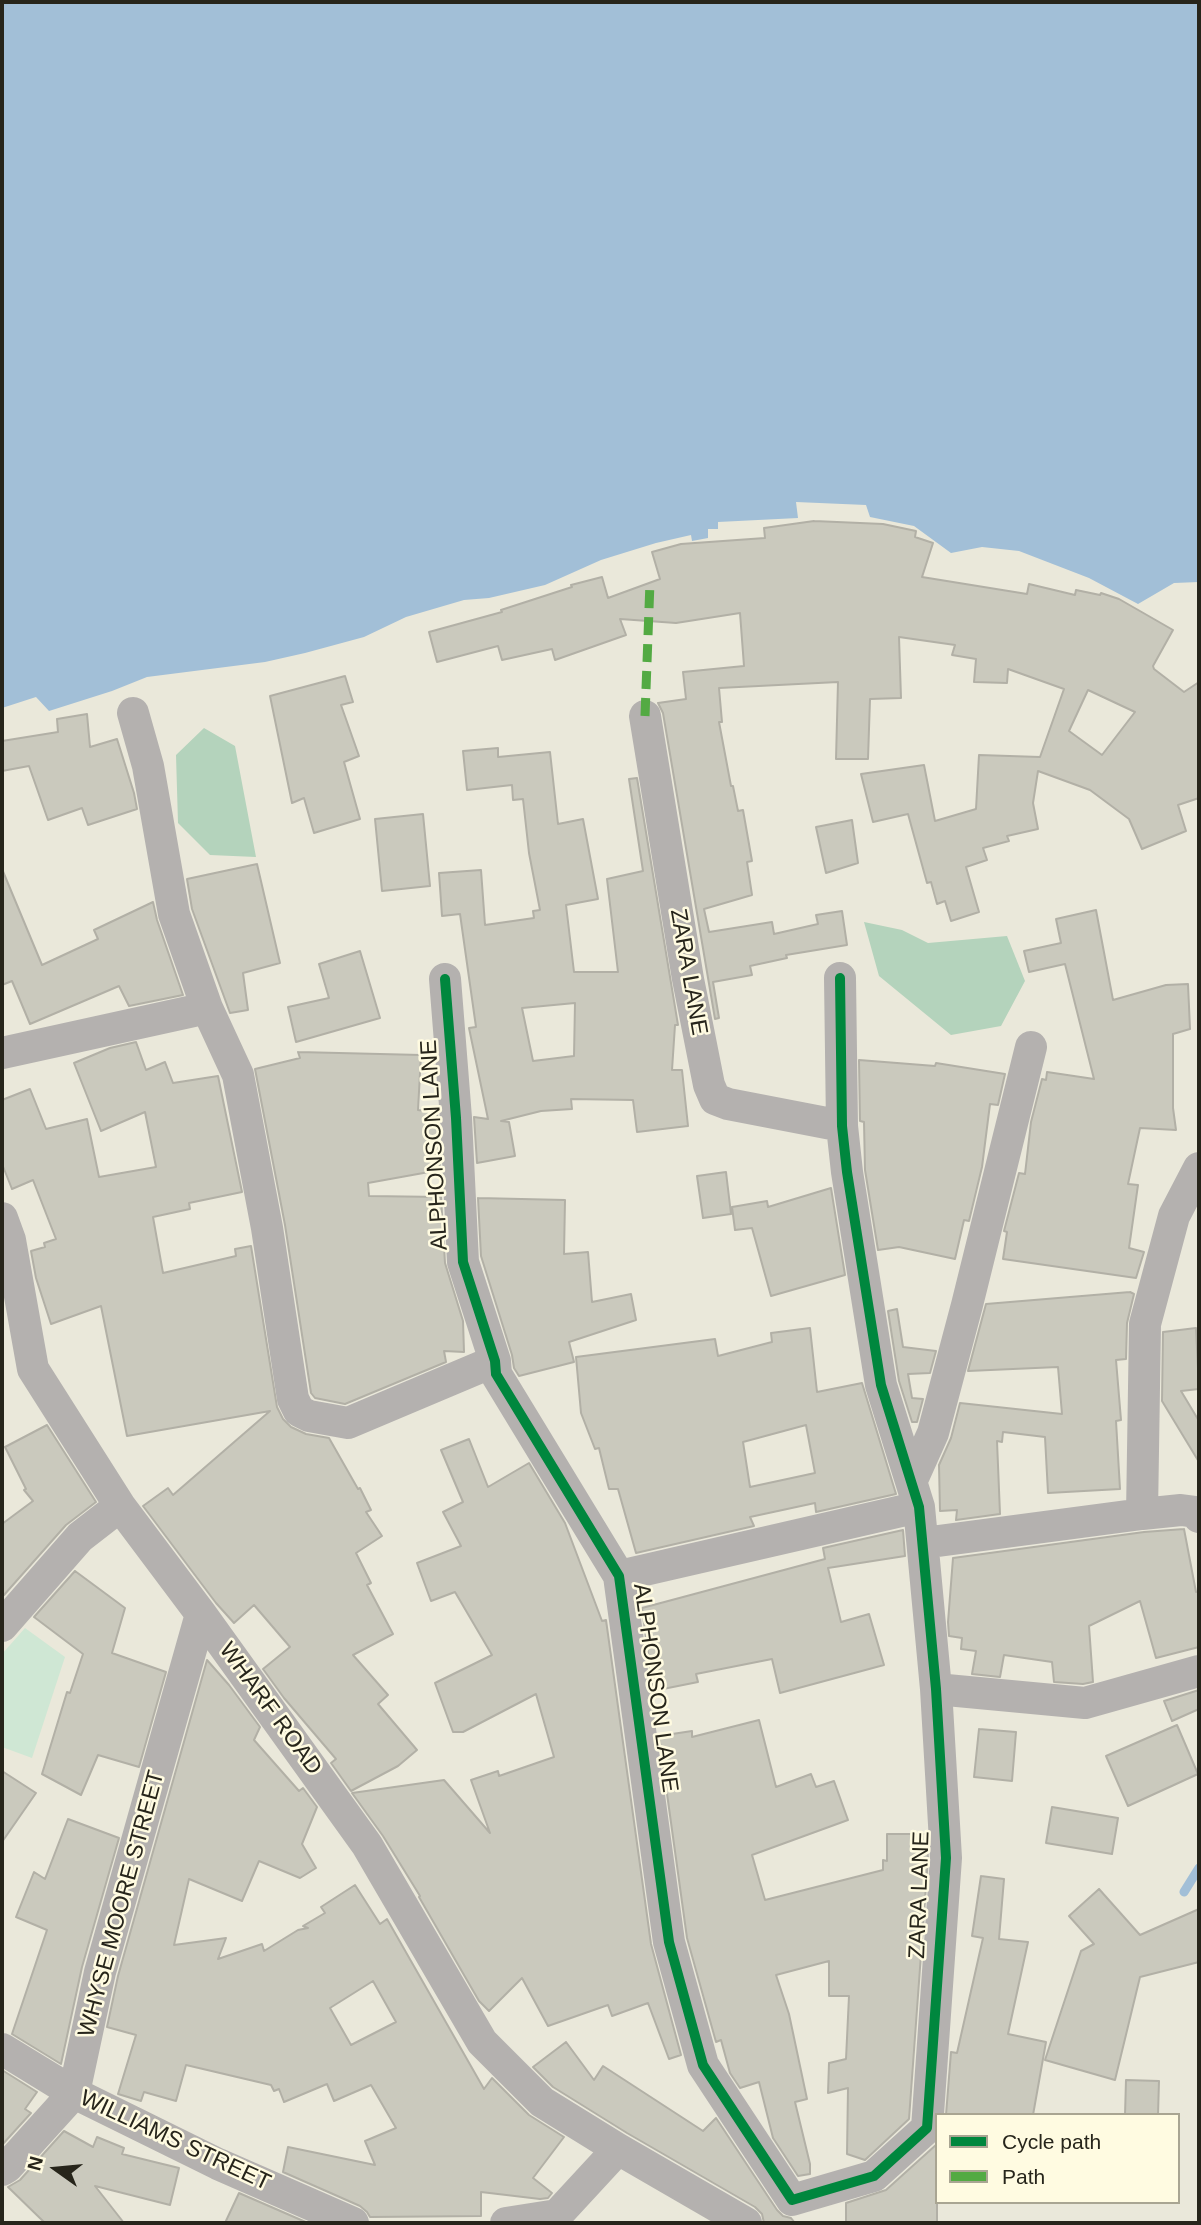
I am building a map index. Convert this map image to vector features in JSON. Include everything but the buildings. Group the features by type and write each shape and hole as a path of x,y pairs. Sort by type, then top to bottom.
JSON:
{"street":[{"path":"134,713 148,766 174,914 207,1008 238,1075 267,1228 292,1399 299,1411 309,1416 348,1423 495,1361"},
{"name":"ZARA LANE","path":"645,716 688,979 709,1085 715,1098 728,1104 842,1126"},
{"name":"ZARA LANE","path":"790,2212 874,2176 927,2128 946,1858 936,1689 923,1543 915,1494 881,1385 847,1172 842,1126 840,978"},
{"name":"ALPHONSON LANE","path":"445,979 456,1118 463,1262 495,1361 496,1374 619,1576 669,1942 703,2064 790,2212"},
{"path":"2,1053 207,1008"},
{"path":"619,1576 915,1494 970,1292 1031,1047"},
{"path":"1142,1514 1145,1324 1174,1216 1199,1168"},
{"name":"WHARF ROAD","path":"5,1234 33,1368 120,1506 367,1844 482,2042 542,2102 618,2149"},
{"path":"2,1626 80,1537 120,1506"},
{"path":"923,1543 1181,1510 1196,1512 1199,1517"},
{"name":"WHYSE MOORE STREET","path":"74,2093 100,1972 201,1614"},
{"path":"936,1689 1085,1703 1199,1671"},
{"name":"WILLIAMS STREET","path":"2,2049 74,2093 218,2164 353,2223"},
{"path":"2,2170 74,2093"},
{"path":"506,2223 557,2215 618,2149 746,2223"}],"green space":[{"path":"204,728 235,746 256,857 210,855 178,823 176,755"},
{"path":"864,922 902,930 928,943 1007,936 1025,981 1001,1026 951,1035 879,976"},
{"path":"25,1628 65,1657 32,1758 2,1747 2,1654"}],"water":[{"path":"2,2 1199,2 1199,582 1174,583 1138,604 1089,578 1019,551 982,547 951,553 914,526 870,517 866,505 796,502 798,518 718,522 718,529 708,529 708,538 692,541 691,535 656,543 601,560 545,585 489,598 464,600 406,617 364,637 305,653 265,662 147,677 49,711 36,697 2,708"}],"waterway":[{"path":"1184,1892 1199,1868"}],"marked path":[{"path":"645,716 650,582"}],"cycle path":[{"path":"445,979 456,1118 463,1262 495,1361 496,1374 619,1576 669,1942 703,2065 792,2200 874,2176 927,2128 946,1858 936,1689 919,1507 881,1385 847,1172 842,1126 840,978"}]}
